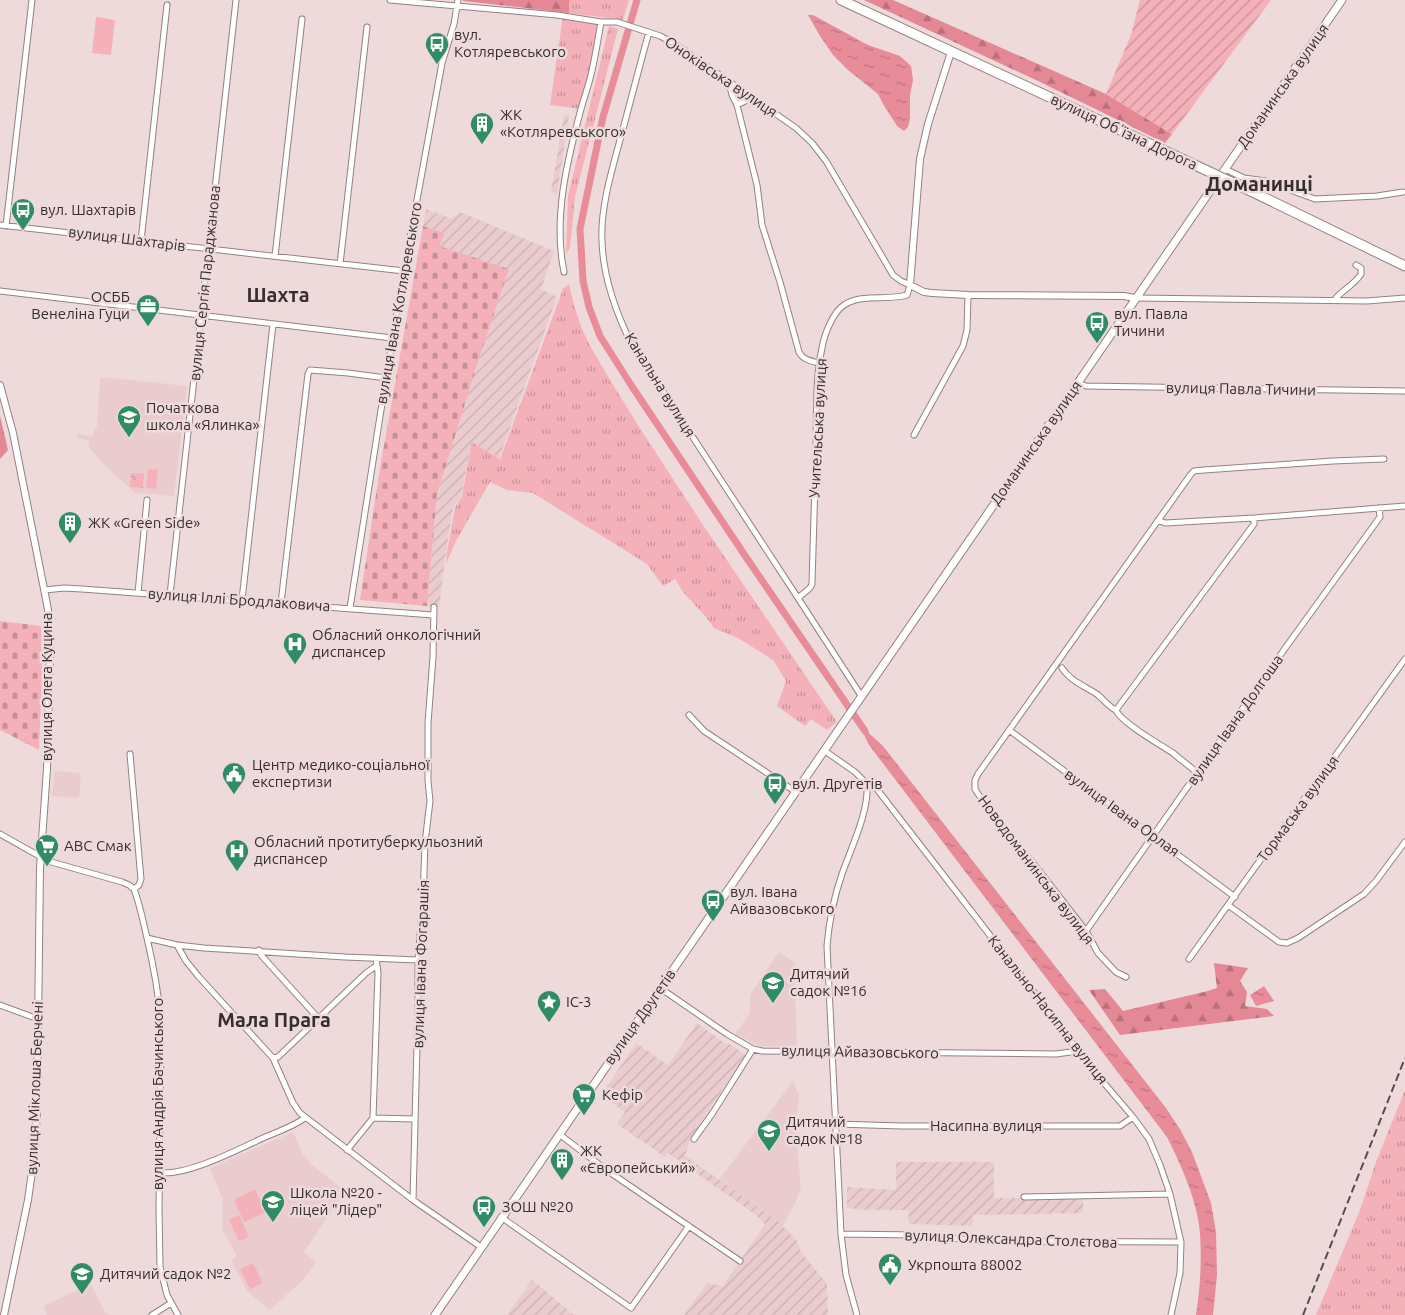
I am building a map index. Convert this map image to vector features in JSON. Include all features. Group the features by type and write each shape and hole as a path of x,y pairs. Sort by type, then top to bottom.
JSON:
{"highway":[{"name":"вулиця Обʼїзна Дорога","path":"841,0 1261,196 1405,266"}],"main road":[{"name":"Доманинська вулиця","path":"1224,170 1342,0"},
{"name":"Доманинська вулиця","path":"846,720 1217,181"},
{"name":"вулиця Другетів","path":"435,1315 846,720"}],"street":[{"path":"6,226 32,0"},
{"name":"вулиця Сергія Параджанова","path":"170,595 236,0"},
{"name":"Оноківська вулиця","path":"390,0 458,3 601,22 617,22 641,29 674,43 796,128 826,161 893,275 924,292 968,295 1124,296 1135,298"},
{"name":"вулиця Івана Котляревського","path":"350,608 392,338 442,63 454,24 458,3"},
{"path":"141,241 168,5"},
{"path":"275,256 302,20"},
{"path":"564,272 560,252 562,194 581,109 597,51 601,22"},
{"path":"340,264 367,27"},
{"name":"Канальна вулиця","path":"649,32 616,153 605,208 602,240 612,296 630,341 862,697"},
{"path":"910,285 920,159 928,124 951,52"},
{"path":"729,82 737,105 757,185 762,225 799,352 805,359 820,363"},
{"path":"737,105 752,97"},
{"path":"1224,170 1244,178 1266,181 1315,199 1377,196 1402,192"},
{"name":"вулиця Шахтарів","path":"0,225 404,271"},
{"path":"1337,300 1336,298 1362,274 1361,268 1356,265"},
{"name":"Учительська вулиця","path":"798,598 812,584 817,398 824,340 840,308 845,304 862,299 898,298 907,295 910,285"},
{"path":"0,291 392,338"},
{"path":"914,435 963,346 967,330 968,295"},
{"path":"1135,298 1367,301 1405,298"},
{"path":"242,600 273,324"},
{"path":"281,604 308,374 310,370 386,378"},
{"name":"вулиця Павла Тичини","path":"1078,382 1086,386 1405,391"},
{"name":"вулиця Олега Куцина","path":"0,385 11,425 48,610 50,648 46,769 40,857"},
{"name":"Новодоманинська вулиця","path":"1126,977 1116,972 1098,954 1086,931 987,808 975,789 975,780 1191,474 1197,470 1384,459"},
{"path":"138,593 147,500"},
{"path":"1158,520 1165,523 1254,518 1405,506"},
{"name":"вулиця Івана Долгоша","path":"1086,931 1380,517 1380,508"},
{"path":"1116,710 1254,524 1254,518"},
{"name":"вулиця Іллі Бродлаковича","path":"45,590 64,588 170,595 433,616"},
{"name":"вулиця Івана Фогарашія","path":"413,1200 418,960 425,843 430,801 428,723 433,657 434,607"},
{"name":"Тормаська вулиця","path":"1189,959 1405,659"},
{"path":"1062,668 1072,680 1097,695 1112,709 1116,710 1118,715 1127,722 1198,773"},
{"path":"689,715 704,731 796,792"},
{"name":"вулиця Івана Орлая","path":"1009,730 1235,897"},
{"name":"Канально-Насипна вулиця","path":"825,751 855,772 867,784 873,784 1078,1051 1149,1139 1170,1194 1182,1242 1180,1273 1172,1315"},
{"path":"0,834 48,862 122,882 134,889 139,885 141,879 130,754"},
{"path":"857,1315 846,1275 841,1234 827,946 828,927 841,877 864,813 867,784"},
{"path":"1228,906 1278,942 1287,943 1298,938 1364,894 1376,882 1405,842"},
{"name":"вулиця Міклоша Берчені","path":"4,1315 28,1200 35,1150 40,857"},
{"name":"вулиця Андрія Бачинського","path":"134,889 143,918 155,974 160,1018 160,1267 164,1285 178,1315"},
{"path":"147,938 177,945 418,960"},
{"path":"177,945 186,961 199,977 273,1058 293,1103 305,1118 413,1200 481,1248"},
{"path":"259,950 261,955 318,1018"},
{"path":"347,1150 373,1118 378,974 376,958"},
{"path":"273,1058 278,1057 366,973 376,966"},
{"name":"вулиця Айвазовського","path":"660,988 727,1034 753,1049 762,1051 1056,1054 1078,1051"},
{"path":"0,1005 38,1019"},
{"path":"694,1139 753,1049"},
{"name":"Насипна вулиця","path":"836,1124 902,1126 1120,1126 1133,1117"},
{"path":"160,1173 186,1170 247,1146 305,1118"},
{"path":"373,1118 415,1119"},
{"path":"559,1134 606,1169 740,1261"},
{"path":"1024,1197 1170,1194"},
{"path":"501,1217 631,1308 689,1226"},
{"name":"вулиця Олександра Столєтова","path":"841,1234 916,1235 992,1241 1182,1242"},
{"path":"152,1315 171,1303"}],"shaded area":[{"path":"564,115 569,115 557,193 551,192"},
{"path":"426,209 452,219 460,212 554,251 541,289 557,297 499,458 472,442 461,496 453,508 439,607 427,606 437,494 509,269 438,246 445,233 423,226"},
{"name":"Початкова школа «Ялинка»","path":"100,377 187,386 174,496 135,493 102,463 89,447 89,441 77,438 77,434 92,436 97,426"},
{"path":"55,771 81,773 79,798 52,796"},
{"name":"Дитячий садок №16","path":"779,952 794,962 797,1046 760,1046 735,1034 750,1013 750,995"},
{"path":"697,1023 727,1045 728,1043 745,1055 690,1139 685,1156 779,1222 797,1241 801,1252 827,1284 828,1315 684,1315 707,1283 723,1286 765,1224 756,1215 668,1153 665,1157 617,1124 625,1112 601,1095 636,1043 668,1065"},
{"name":"Дитячий садок №18","path":"793,1081 799,1096 797,1114 801,1187 783,1226 719,1180"},
{"name":"Школа №20 - ліцей \"Лідер\"","path":"293,1132 302,1153 312,1165 345,1191 304,1252 316,1262 303,1280 270,1310 248,1292 231,1261 237,1256 222,1229 223,1200 210,1168"},
{"path":"896,1162 994,1162 994,1198 1083,1199 1083,1213 973,1215 972,1226 909,1224 908,1210 847,1208 847,1187 896,1190"},
{"path":"532,1280 574,1315 507,1315"},
{"name":"Дитячий садок №2","path":"91,1284 106,1314 108,1313 109,1315 47,1315 43,1306"}],"green space":[{"path":"569,0 629,0 623,20 569,13"},
{"path":"569,0 569,13 463,1"},
{"path":"864,0 893,0 1106,94 1172,134 1165,143 1038,81"},
{"path":"1140,0 1271,0 1172,134 1106,94 1131,35"},
{"path":"563,16 601,22 581,109 550,105"},
{"path":"96,17 115,20 111,55 92,53"},
{"path":"609,26 618,29 575,197 570,248 566,254 568,196"},
{"path":"423,226 445,233 439,246 509,269 437,494 427,606 360,600 380,468"},
{"path":"569,284 582,329 589,344 641,430 705,528 837,722 827,730 811,719 805,726 777,706 786,681 773,660 738,638 714,628 683,592 675,579 663,586 647,564 533,493 507,490 490,482 456,541 446,564 455,508 462,496 472,442 500,459 563,289"},
{"path":"0,416 8,450 0,459"},
{"path":"148,469 158,470 156,489 146,488"},
{"path":"131,473 144,473 143,488 130,487"},
{"path":"0,621 41,626 42,668 39,750 0,730"},
{"path":"1214,963 1248,968 1240,981 1247,992 1245,1006 1267,1009 1274,1016 1120,1035 1089,990 1105,989 1123,1011 1217,988"},
{"path":"1405,1090 1405,1315 1316,1315 1360,1210 1377,1159"},
{"path":"255,1189 266,1212 244,1222 234,1200"},
{"path":"239,1215 249,1237 239,1241 229,1220"},
{"path":"253,1263 263,1283 250,1289 240,1269"}],"water":[{"path":"808,15 813,15 868,45 900,56 911,66 913,80 910,95 910,119 908,127 904,131 897,126 878,94 848,70 833,55"},
{"path":"859,724 883,746 1166,1108 1181,1131 1192,1152 1211,1203 1216,1232 1217,1275 1213,1315 1196,1315 1201,1265 1199,1222 1188,1184 1167,1137 869,745"},
{"path":"1264,986 1274,1001 1256,1006 1250,995"}],"waterway":[{"path":"637,0 603,117 580,229 583,281 589,307 600,336 631,385 865,731"}],"railway":[{"path":"1303,1315 1405,1058"}],"place":[{"name":"вул. Котляревського","path":"437,65"},
{"name":"ЖК «Котляревського»","path":"482,145"},
{"name":"вул. Шахтарів","path":"23,231"},
{"name":"ОСББ Венеліна Гуци","path":"148,327"},
{"name":"вул. Павла Тичини","path":"1097,344"},
{"name":"Початкова школа «Ялинка»","path":"129,438"},
{"name":"ЖК «Green Side»","path":"70,544"},
{"name":"Обласний онкологічний диспансер","path":"295,665"},
{"name":"Центр медико-соціальної експертизи","path":"234,795"},
{"name":"вул. Другетів","path":"775,805"},
{"name":"ABC Смак","path":"47,867"},
{"name":"Обласний протитуберкульозний диспансер","path":"237,872"},
{"name":"вул. Івана Айвазовського","path":"713,922"},
{"name":"Дитячий садок №16","path":"773,1004"},
{"name":"ІС-3","path":"549,1023"},
{"name":"Кефір","path":"584,1116"},
{"name":"Дитячий садок №18","path":"769,1152"},
{"name":"ЖК «Європейський»","path":"562,1181"},
{"name":"Школа №20 - ліцей \"Лідер\"","path":"273,1223"},
{"name":"ЗОШ №20","path":"484,1228"},
{"name":"Укрпошта 88002","path":"890,1286"},
{"name":"Дитячий садок №2","path":"82,1295"}],"district":[{"name":"Доманинці","path":"1259,184"},
{"name":"Шахта","path":"278,295"},
{"name":"Мала Прага","path":"274,1020"}]}
